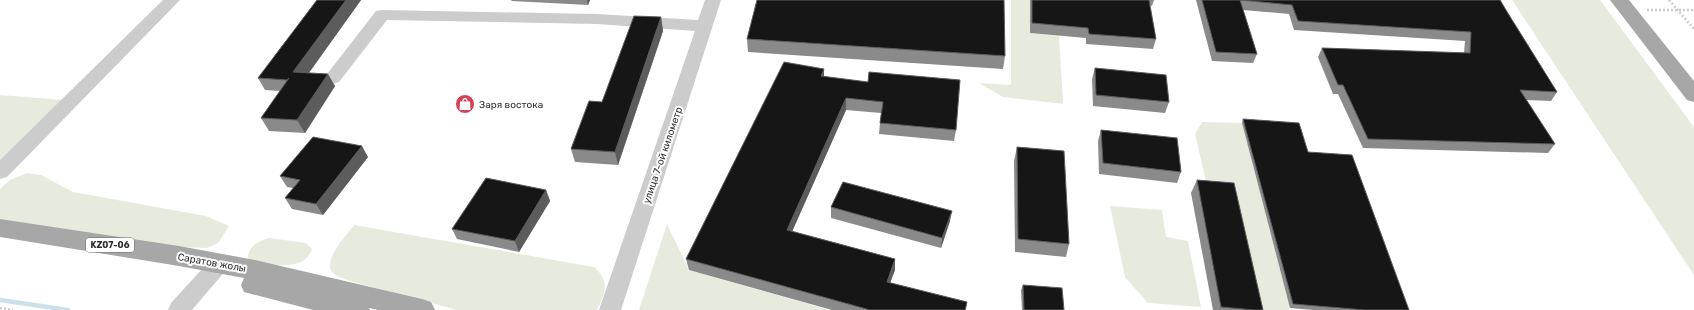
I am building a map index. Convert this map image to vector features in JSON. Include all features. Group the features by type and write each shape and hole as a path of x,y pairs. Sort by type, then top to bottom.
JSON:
{"main road":[{"path":"1623,5 1692,89"},
{"name":"Саратов жолы","path":"0,228 214,270 262,287 357,310"},
{"name":"Саратов жолы","path":"0,243 101,258 214,270 320,284 422,310"}],"street":[{"path":"0,172 172,0"},
{"name":"улица 7-ой километр","path":"610,310 713,0"},
{"path":"333,78 382,15 597,19 705,26"},
{"path":"179,310 214,270"}],"path":[{"path":"1669,0 1694,29"},
{"path":"1623,5 1678,11 1694,10"},
{"path":"0,308 13,310"}],"shaded area":[{"path":"1011,0 1030,0 1030,33 1059,36 1063,104 1003,97 979,83 1011,85"},
{"path":"1512,0 1600,0 1694,127 1694,275"},
{"path":"0,95 64,100 0,160"},
{"path":"1202,122 1242,123 1290,308 1289,310 1253,310 1209,194 1195,134"},
{"path":"27,173 41,175 73,192 206,216 229,226 218,243 207,248 172,247 0,219 0,189 10,180"},
{"path":"1110,206 1162,210 1166,237 1188,241 1201,307 1148,303 1125,277"},
{"path":"667,224 689,270 829,310 639,310"},
{"path":"354,225 594,267 599,272 604,282 605,287 603,298 597,310 457,310 350,281 333,273 330,268 330,262 336,248"},
{"path":"269,238 306,243 312,249 305,260 299,263 279,265 265,264 250,260 248,258 248,254 252,247 258,242"}],"building":[{"path":"317,0 346,0 293,72 328,74 297,120 261,118 289,78 287,80 258,78"},
{"path":"757,0 1004,0 1005,56 747,39"},
{"path":"1032,0 1149,0 1156,39 1089,34 1088,28 1032,23"},
{"path":"1202,0 1240,0 1257,54 1216,52"},
{"path":"1240,0 1500,0 1557,92 1520,90 1555,144 1368,139 1343,85 1338,85 1322,48 1470,53 1471,32 1298,21 1292,5"},
{"path":"634,16 661,17 615,152 571,149 589,101 602,102"},
{"path":"784,62 824,69 821,76 868,82 869,72 960,80 956,130 880,123 883,102 846,98 787,230 895,259 887,282 967,302 965,310 870,310 686,259"},
{"path":"1095,68 1166,75 1169,102 1096,95"},
{"path":"1243,119 1299,123 1308,152 1352,155 1409,310 1365,310 1293,304"},
{"path":"1101,130 1177,138 1181,172 1103,163"},
{"path":"313,137 362,146 316,204 285,198 300,180 280,176"},
{"path":"1017,147 1064,151 1069,244 1018,239"},
{"path":"486,178 546,190 515,241 452,229"},
{"path":"1197,180 1234,183 1263,310 1221,307"},
{"path":"843,182 952,211 942,238 831,207"},
{"path":"1023,285 1062,288 1064,310 1024,310"}],"waterway":[{"path":"0,300 68,310"}],"place":[{"name":"Заря востока","path":"465,104"}]}
